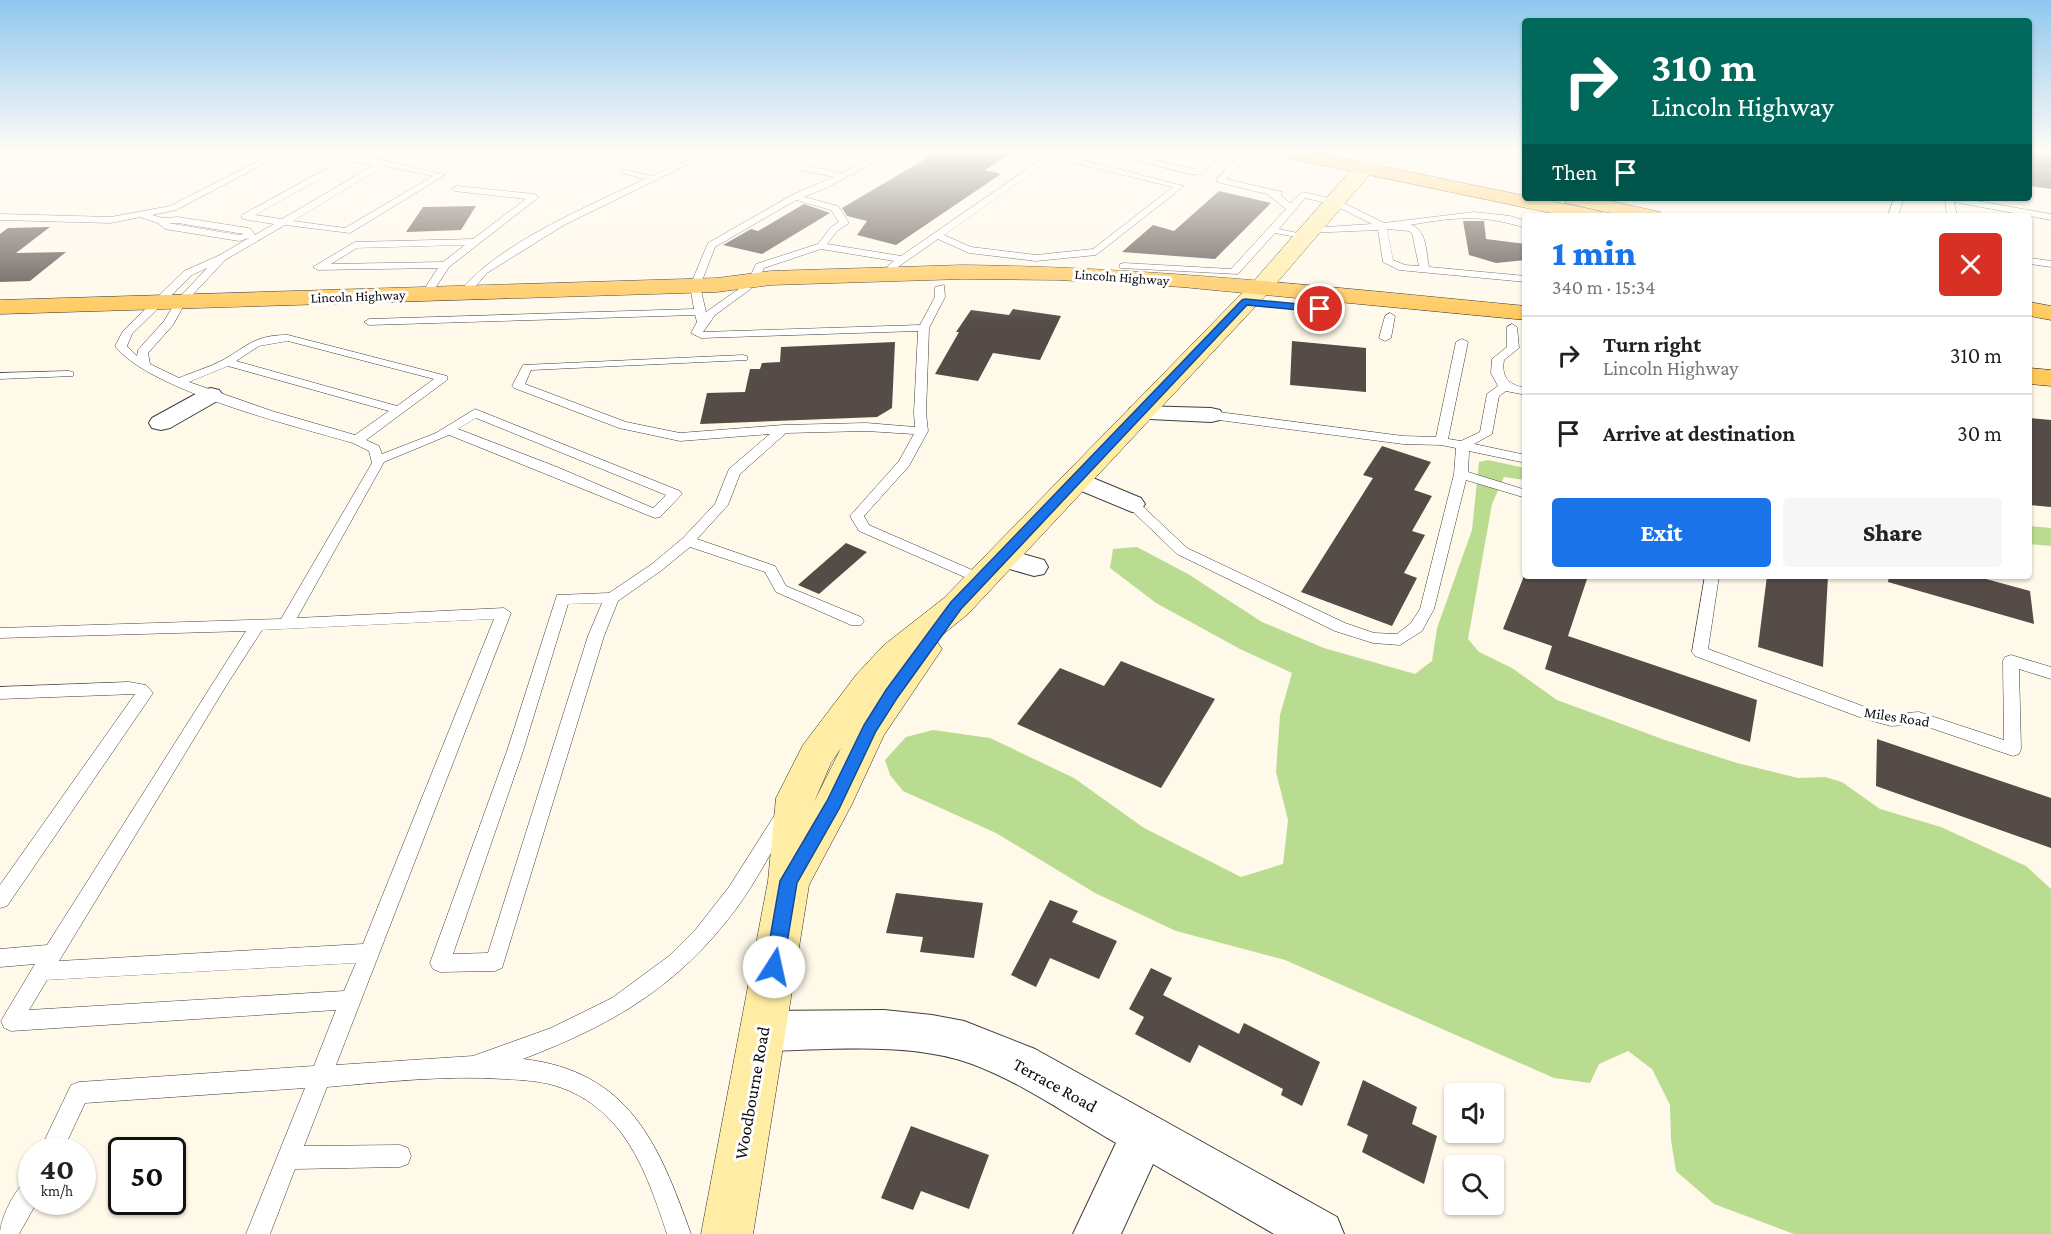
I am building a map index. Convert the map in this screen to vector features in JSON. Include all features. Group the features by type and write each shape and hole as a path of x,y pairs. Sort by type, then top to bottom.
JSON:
{"main road":[{"name":"Woodbourne Road","path":"789,881 833,804 869,729 956,606 1252,295 1329,209"},
{"path":"1565,209 1582,213"},
{"path":"1617,209 1638,213"},
{"name":"Lincoln Highway","path":"0,307 750,284 896,266 1048,273 1189,276 1252,295 1387,327 1521,323"},
{"name":"Lincoln Highway","path":"750,284 769,290 940,287 1096,289 1252,295 1521,323"},
{"path":"2032,288 2051,291"},
{"path":"2032,309 2051,313"},
{"path":"2032,355 2051,355"},
{"path":"2032,376 2051,378"},
{"name":"Woodbourne Road","path":"727,1234 789,881 795,798 816,755 868,684 896,654 956,606"}],"street":[{"path":"161,423 211,395"},
{"path":"1139,413 1211,415"},
{"path":"1076,479 1132,504"},
{"path":"1002,557 1034,567"},
{"name":"Terrace Road","path":"763,1031 888,1030 958,1040 1020,1064 1320,1234"},
{"path":"1097,1234 1143,1135"}],"lane":[{"path":"0,217 111,220 166,209"},
{"path":"260,209 245,217 347,231 385,209"},
{"path":"144,364 142,352 169,323 169,302 188,273 224,256 307,209"},
{"path":"426,294 444,265 519,209"},
{"path":"464,293 483,271 561,223 591,209"},
{"path":"775,209 711,245 697,333 702,335 924,327"},
{"path":"821,246 834,229 844,223 835,209"},
{"path":"369,322 701,316 750,284 760,266 771,261 821,246 896,266 974,209"},
{"path":"936,235 969,250 1036,258 1096,252 1151,209"},
{"path":"1124,266 1189,276 1234,272 1290,209"},
{"path":"1348,209 1382,226 1412,228 1418,232 1425,270"},
{"path":"2005,209 2029,213"},
{"path":"140,214 162,221 165,226 239,238 261,235"},
{"path":"1272,230 1307,234 1468,214 1514,219 1522,223"},
{"path":"2032,214 2051,217"},
{"path":"1382,226 1388,262 1403,268 1522,279"},
{"path":"444,265 318,267 355,245 476,242"},
{"path":"224,256 169,302 127,333 121,346 128,356 178,382 211,395 357,440 375,449 378,460"},
{"path":"2032,261 2051,264"},
{"path":"940,287 940,297 924,327 920,413 922,431 904,463 857,516 864,528 981,579"},
{"path":"1521,323 1513,348 1498,359 1496,371 1497,378 1504,387 1522,391"},
{"path":"178,382 228,362 259,341 270,338 288,338 443,378 357,440"},
{"path":"1441,441 1462,342"},
{"path":"743,358 527,367 518,386 623,425 680,437 783,429 866,427 922,431"},
{"path":"228,362 399,410"},
{"path":"0,376 69,374"},
{"path":"1463,444 1486,434 1492,394 1504,387"},
{"path":"286,624 378,460 440,436 448,430 475,413 675,494 655,514 552,470 448,430"},
{"path":"1211,415 1403,440 1463,444 1522,458"},
{"path":"612,598 562,599 514,751 440,963 495,962 507,917 589,658 612,598 688,541 721,506 734,472 783,429"},
{"path":"1132,504 1182,550 1263,592 1340,627 1373,638 1400,640 1417,627 1427,609 1461,474 1463,444"},
{"path":"1461,474 1522,493"},
{"path":"688,541 770,569 781,589 856,621"},
{"name":"Miles Road","path":"1712,579 1700,652 1865,713 1891,720 1919,718 2013,749 2011,661 2051,673"},
{"path":"0,633 286,624 504,613 258,1234"},
{"path":"5,1022 53,954 220,682 258,625"},
{"path":"0,693 129,688 140,689 145,693 0,900"},
{"path":"472,1066 533,1047 573,1029 612,1011 648,986 677,961 730,901 795,798"},
{"path":"42,970 369,953"},
{"path":"0,958 53,954"},
{"path":"5,1022 350,1000"},
{"path":"57,1137 79,1093 472,1066 535,1071 567,1078 592,1090 614,1107 633,1128 647,1151 660,1180 679,1234"},
{"path":"288,1158 400,1156"},
{"path":"6,1234 18,1213"}],"green space":[{"path":"1488,460 1522,467 1522,480 1504,477 1492,504 1468,639 1479,652 1512,668 1557,700 1665,740 1737,763 1798,778 1825,777 1842,782 1880,809 1941,827 2026,866 2051,889 2051,1234 1794,1234 1714,1204 1676,1171 1671,1140 1670,1105 1652,1069 1628,1051 1599,1064 1590,1083 1554,1078 1285,960 1176,931 1095,893 996,833 903,791 890,775 885,760 906,737 933,730 990,738 1074,778 1144,828 1241,877 1283,864 1288,820 1276,772 1280,715 1292,673 1240,649 1156,603 1110,568 1113,549 1137,547 1188,574 1262,622 1324,648 1415,674 1432,661 1437,628 1472,530 1479,462"},
{"path":"2032,526 2051,528 2051,546 2032,544"}],"building":[{"path":"422,209 474,209 461,230 406,232"},
{"path":"796,209 817,209 830,213 762,254 723,245 751,229 758,231"},
{"path":"842,209 950,209 896,245 857,235 867,221 847,216"},
{"path":"1199,209 1265,209 1215,259 1122,252 1153,225 1174,231"},
{"path":"1463,221 1484,221 1486,239 1522,244 1522,260 1496,263 1469,255"},
{"path":"50,227 16,253 66,252 30,281 0,282 0,234 8,228"},
{"path":"1013,309 1061,316 1040,360 993,353 978,381 935,374 959,332 956,332 971,310 1009,315"},
{"path":"1292,341 1366,348 1366,392 1290,385"},
{"path":"895,342 892,408 877,417 700,424 707,393 745,392 750,369 760,369 762,363 780,362 781,347"},
{"path":"2032,418 2051,420 2051,507 2032,505"},
{"path":"1382,446 1431,462 1414,490 1432,496 1412,531 1425,535 1404,573 1417,578 1392,626 1301,592 1373,478 1363,475"},
{"path":"846,543 867,552 819,594 798,585"},
{"path":"1523,579 1587,579 1568,636 1757,700 1750,742 1545,669 1552,646 1503,629"},
{"path":"1767,579 1828,579 1823,667 1758,647"},
{"path":"1888,579 1986,579 2030,591 2034,624 1888,582"},
{"path":"1121,661 1215,699 1161,788 1017,724 1060,668 1104,686"},
{"path":"1877,739 2051,798 2051,848 1876,786"},
{"path":"896,893 983,903 974,958 920,952 923,937 886,933"},
{"path":"1050,900 1078,911 1072,922 1117,941 1099,979 1050,958 1036,987 1011,975"},
{"path":"1151,968 1172,978 1163,995 1239,1034 1244,1023 1320,1062 1302,1106 1281,1095 1283,1089 1199,1045 1190,1063 1135,1034 1144,1017 1129,1009"},
{"path":"1363,1080 1417,1107 1412,1124 1437,1136 1424,1184 1362,1152 1368,1135 1347,1125"},
{"path":"911,1126 989,1155 969,1209 921,1191 913,1210 881,1198"}],"route":[{"path":"774,967 789,881 833,804 869,729 956,606 1245,302 1320,309"}]}
